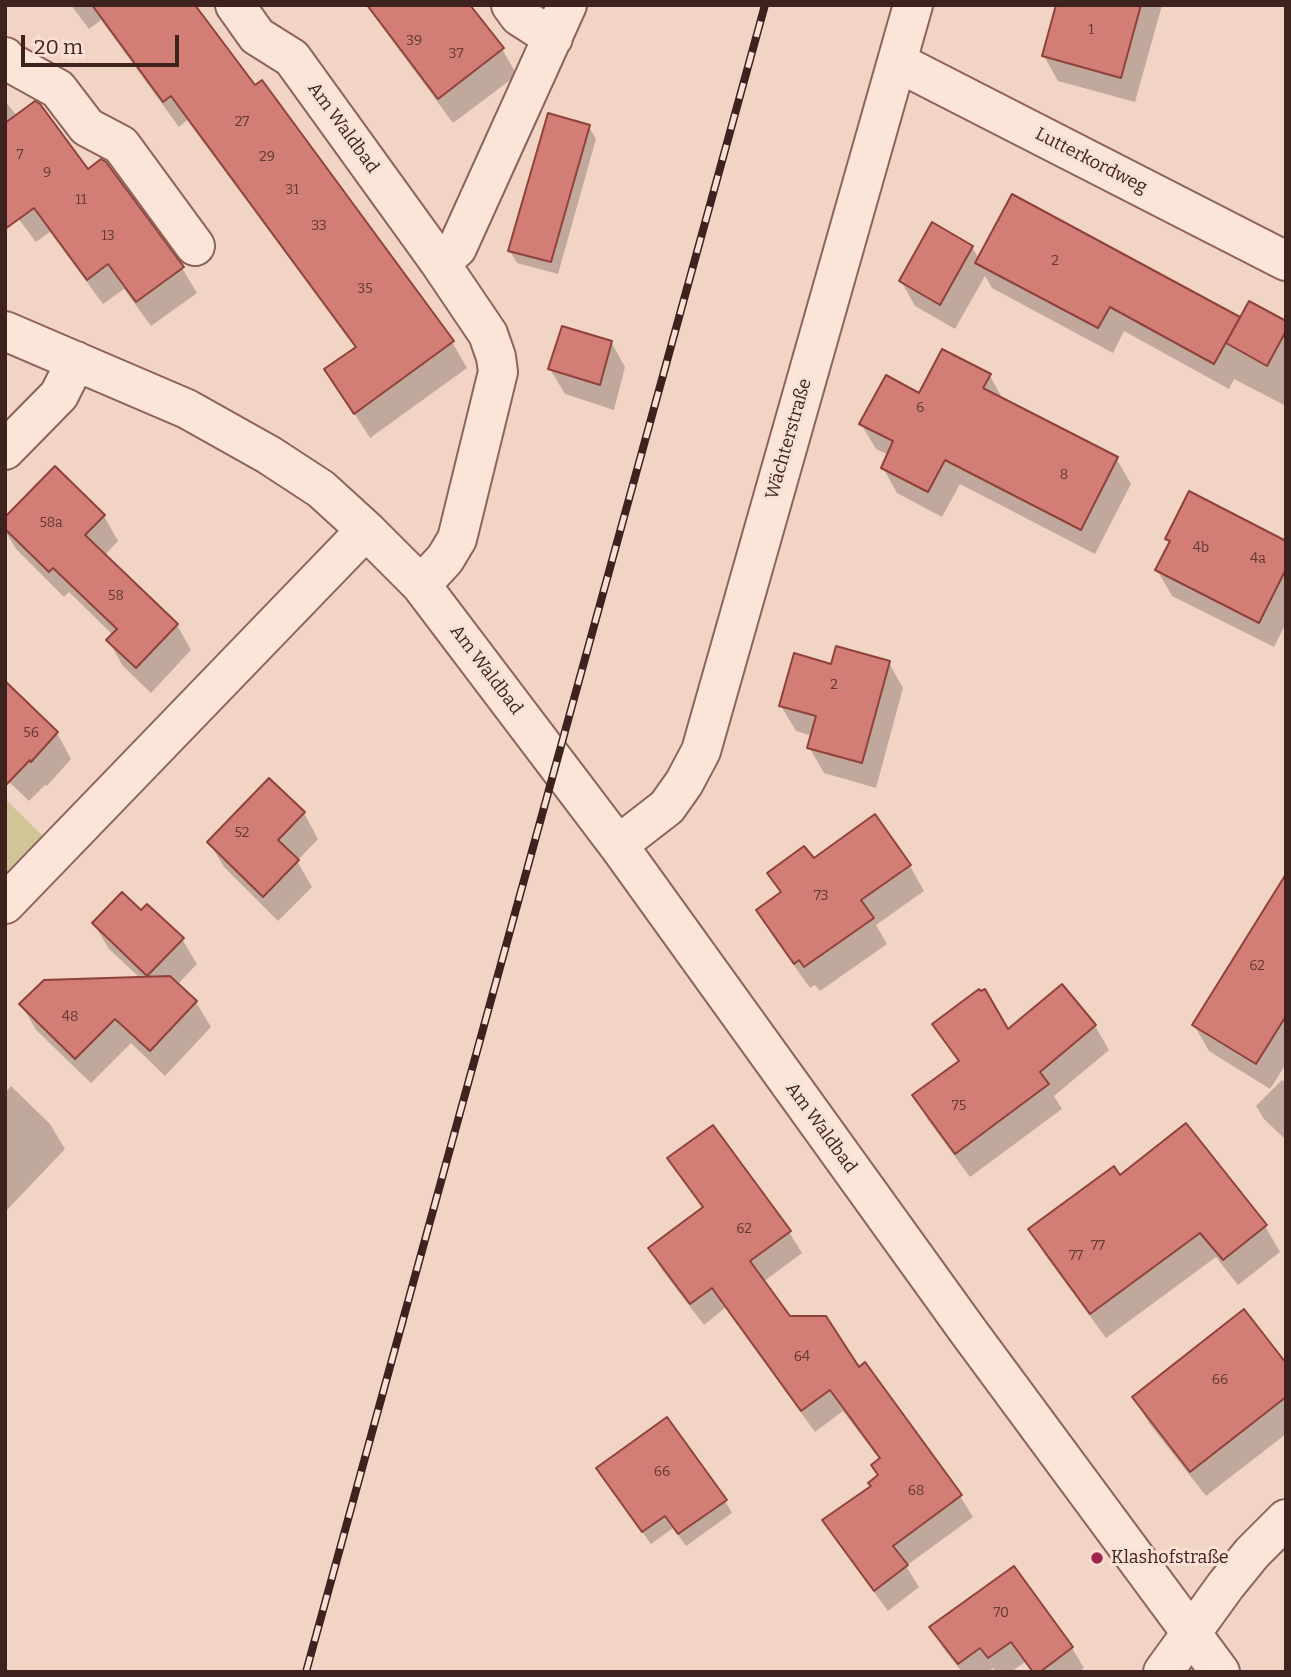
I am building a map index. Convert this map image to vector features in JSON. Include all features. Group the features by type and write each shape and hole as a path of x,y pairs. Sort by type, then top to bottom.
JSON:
{"street":[{"name":"Am Waldbad","path":"235,5 257,36 292,58 440,263 488,334 496,357 498,372 457,539 445,559 421,585"},
{"path":"440,263 457,248 560,21 519,16 511,5"},
{"name":"Wächterstraße","path":"618,845 667,807 701,751 913,5"},
{"path":"5,57 9,62 58,89 86,127 121,145 195,246"},
{"name":"Lutterkordweg","path":"897,62 1286,261"},
{"name":"Am Waldbad","path":"5,331 187,409 269,454 321,489 421,585 618,845 968,1331 1220,1672"},
{"path":"5,450 59,395 76,361"},
{"path":"5,904 366,530"},
{"path":"1163,1672 1252,1553 1286,1519"}],"shaded area":[{"path":"5,799 45,838 5,880"}],"building":[{"path":"92,5 195,5 255,85 262,80 454,341 354,414 324,369 356,347 171,96 163,102"},
{"path":"367,5 470,5 504,48 438,99"},
{"path":"1056,5 1141,5 1121,78 1042,56"},
{"path":"35,101 88,169 101,159 106,162 184,267 136,302 108,264 87,280 34,208 5,229 5,123"},
{"path":"548,113 590,125 551,262 508,251"},
{"path":"1012,194 1240,317 1214,364 1110,307 1098,328 975,263"},
{"path":"932,222 973,246 940,305 899,281"},
{"path":"1249,301 1286,321 1286,331 1267,366 1226,343"},
{"path":"562,326 612,341 600,385 548,369"},
{"path":"942,349 991,374 983,388 1118,457 1081,530 945,460 928,492 881,468 893,441 859,424 886,375 919,393"},
{"path":"55,466 105,515 85,535 178,624 136,668 106,640 117,629 53,568 49,572 5,529 5,517"},
{"path":"1189,491 1286,541 1286,569 1259,623 1155,570 1170,541 1165,539"},
{"path":"836,646 890,661 862,763 807,748 816,716 779,706 794,653 831,664"},
{"path":"5,681 58,732 5,786"},
{"path":"269,778 305,812 278,840 299,860 263,897 207,842"},
{"path":"875,814 911,865 861,900 874,918 804,967 799,960 794,964 756,910 781,892 767,873 804,846 814,858"},
{"path":"1286,874 1286,1016 1256,1064 1192,1025"},
{"path":"122,892 141,910 147,904 184,938 147,976 92,923"},
{"path":"170,976 197,1001 150,1051 115,1019 75,1059 19,1004 44,980"},
{"path":"1062,984 1096,1025 1040,1072 1049,1084 955,1154 912,1095 959,1061 932,1024 979,989 985,989 1008,1029"},
{"path":"1186,1123 1267,1225 1223,1260 1200,1233 1090,1314 1028,1229 1114,1166 1120,1175"},
{"path":"713,1125 791,1231 750,1261 790,1316 826,1316 859,1367 865,1362 962,1495 893,1546 908,1565 874,1591 822,1520 871,1486 868,1483 878,1475 871,1465 880,1458 830,1390 801,1411 712,1288 690,1304 648,1248 703,1207 667,1158"},
{"path":"1244,1309 1286,1363 1286,1397 1190,1472 1132,1397"},
{"path":"667,1417 727,1500 678,1534 665,1516 642,1532 596,1468"},
{"path":"1014,1566 1073,1647 1040,1672 1033,1672 1011,1642 988,1658 980,1648 958,1664 929,1627"}],"railway":[{"path":"306,1672 765,5"}],"place":[{"name":"Klashofstraße","path":"1097,1558"}]}
